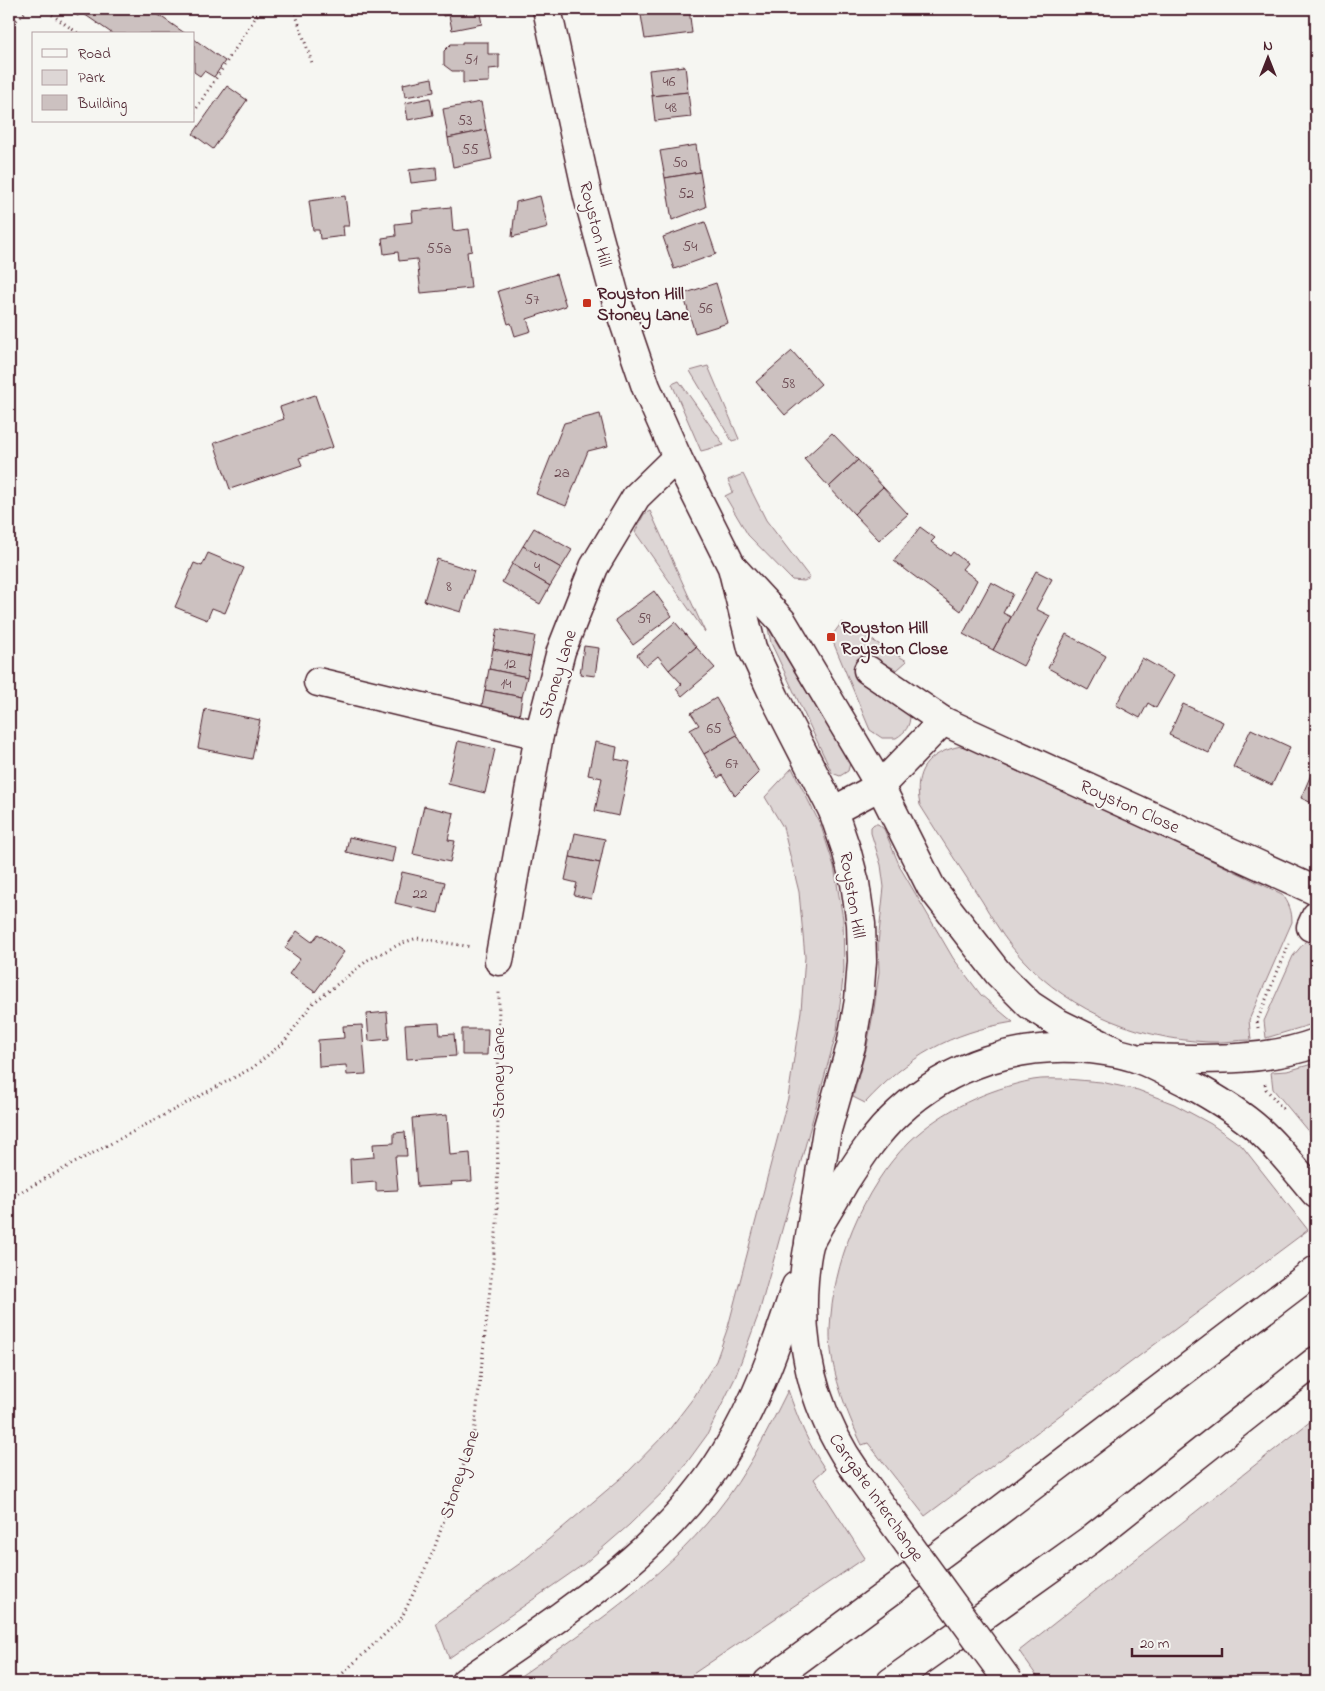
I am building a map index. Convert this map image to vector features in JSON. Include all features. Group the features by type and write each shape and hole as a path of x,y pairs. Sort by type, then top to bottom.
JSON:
{"main road":[{"name":"Royston Hill","path":"547,9 588,197 614,294 646,387 677,457 732,567 752,648 775,698 833,812 855,883 861,924 860,1000 851,1046 827,1130 808,1249"},
{"name":"Stoney Lane","path":"500,956 538,735 561,651 594,567 636,497 677,457"},
{"name":"Royston Hill","path":"732,567 782,621 880,786 931,887 998,974 1030,1004 1056,1022 1130,1057"},
{"name":"Royston Close","path":"868,670 943,721 1316,891"},
{"path":"318,682 538,735"},
{"path":"833,812 880,786 943,721"},
{"path":"1130,1057 1242,1058 1283,1052 1316,1043"},
{"name":"Carrgate Interchange","path":"1009,1682 841,1451 828,1427 811,1378 804,1328 803,1295 808,1249 865,1149 897,1113 925,1091 950,1075 996,1056 1048,1047 1102,1050 1130,1057 1198,1089 1234,1110 1259,1130 1279,1150 1316,1194"},
{"path":"465,1682 536,1633 620,1570 675,1518 692,1498 724,1455 744,1421 760,1388 808,1249"},
{"path":"768,1682 994,1515 1316,1270"},
{"path":"891,1682 1090,1540 1316,1361"}],"path":[{"path":"9,27 29,9"},
{"path":"44,9 76,32"},
{"path":"195,110 261,9"},
{"path":"294,9 313,66"},
{"path":"1258,1031 1257,1021 1290,941 1314,921"},
{"path":"9,1198 252,1068 284,1042 312,1004 368,960 400,944 417,938 500,956"},
{"name":"Stoney Lane","path":"330,1682 342,1674 401,1619 433,1552 474,1435 497,1224 500,956"},
{"path":"1264,1081 1266,1089 1284,1110"}],"green space":[{"path":"708,366 739,439 732,441 690,371"},
{"path":"679,381 724,445 701,451 672,384"},
{"path":"743,474 766,520 810,578 804,581 792,580 748,535 725,496 733,492 728,480"},
{"path":"650,511 705,632 635,532 644,514"},
{"path":"842,622 907,661 897,670 869,656 856,673 910,715 907,728 896,738 882,738 870,730 831,637"},
{"path":"768,628 850,763 848,771 840,776 832,773 771,643"},
{"path":"961,746 980,750 1282,894 1290,907 1292,922 1249,1020 1251,1040 1214,1042 1180,1039 1152,1034 1125,1026 1074,1002 1051,986 1030,967 1003,935 920,805 919,782 925,765 939,753"},
{"path":"792,768 821,826 834,866 843,919 844,969 837,1031 759,1313 735,1378 707,1435 672,1483 629,1525 584,1564 449,1658 436,1623 522,1562 626,1474 668,1431 694,1397 716,1361 728,1327 788,1098 801,1011 805,957 799,892 783,827 765,797"},
{"path":"874,824 878,824 884,829 901,869 953,958 981,995 1013,1022 969,1033 932,1049 898,1072 865,1103 853,1097 867,1046 879,972 878,943 884,887 881,865 871,833 871,827"},
{"path":"1316,932 1316,1023 1266,1038 1264,1021 1293,956 1309,937"},
{"path":"1316,1063 1316,1141 1273,1089 1271,1072 1287,1071"},
{"path":"1037,1079 1101,1082 1138,1090 1174,1104 1211,1124 1242,1146 1308,1230 925,1516 868,1443 862,1445 850,1418 835,1374 830,1344 830,1330 832,1305 843,1254 864,1205 877,1182 909,1142 936,1120 966,1102 999,1089"},
{"path":"788,1390 804,1431 825,1469 814,1479 865,1558 681,1682 512,1682 621,1604 672,1560 695,1536 717,1511 738,1482"},
{"path":"1316,1417 1316,1682 1041,1682 1019,1651"}],"building":[{"path":"67,9 150,9 183,32 110,32 81,12 78,16"},
{"path":"442,9 479,9 482,24 452,30 449,15 443,16"},
{"path":"641,9 688,9 641,15"},
{"path":"689,9 692,33 645,39 641,15"},
{"path":"195,40 225,61 214,77 204,71 200,76 195,73"},
{"path":"462,42 488,42 488,54 499,54 499,68 489,69 489,82 463,83 463,71 452,71 444,65 444,51 451,44 462,44"},
{"path":"685,66 688,92 652,96 649,70"},
{"path":"432,78 434,92 405,97 403,84"},
{"path":"227,86 247,100 213,149 193,134"},
{"path":"688,92 691,117 655,121 652,96"},
{"path":"430,98 433,115 408,120 405,103"},
{"path":"481,102 486,130 448,138 443,109"},
{"path":"486,130 492,159 453,167 448,138"},
{"path":"696,145 700,172 665,178 660,151"},
{"path":"436,167 437,180 411,183 409,170"},
{"path":"700,172 706,207 672,220 665,178"},
{"path":"345,196 349,226 343,226 344,236 320,239 319,230 313,230 309,201"},
{"path":"540,196 548,228 512,237 516,202"},
{"path":"451,207 453,231 469,229 472,251 467,252 471,288 421,293 417,259 399,261 398,252 384,254 382,238 396,236 395,224 413,222 412,211"},
{"path":"705,222 716,254 674,269 663,237"},
{"path":"556,274 566,306 527,319 531,331 515,336 511,323 508,324 498,291"},
{"path":"716,283 728,323 695,333 683,294"},
{"path":"792,351 821,384 785,415 756,382"},
{"path":"315,395 333,447 299,458 302,465 230,489 214,443 284,419 280,407"},
{"path":"600,414 608,446 588,451 566,506 536,494 564,423"},
{"path":"832,433 858,460 829,487 804,459"},
{"path":"858,460 883,487 854,514 829,487"},
{"path":"883,487 908,514 879,540 854,514"},
{"path":"920,527 935,538 931,542 950,556 953,552 967,563 962,569 977,580 961,611 894,561"},
{"path":"534,528 572,550 561,568 523,546"},
{"path":"523,546 561,568 550,586 512,564"},
{"path":"208,553 244,568 225,613 212,608 207,620 175,607 194,563 202,566"},
{"path":"437,559 474,571 461,612 424,601"},
{"path":"512,564 550,586 540,604 502,582"},
{"path":"1036,571 1052,579 1036,609 1050,616 1023,666 993,650"},
{"path":"991,582 1013,594 1003,613 1011,617 993,650 963,634"},
{"path":"654,591 672,616 633,645 615,620"},
{"path":"675,622 696,647 669,670 658,656 646,666 637,655"},
{"path":"497,629 535,636 531,657 493,649"},
{"path":"1066,634 1106,656 1088,690 1048,668"},
{"path":"584,646 599,648 595,676 580,674"},
{"path":"696,647 715,668 682,696 676,689 682,684 669,670"},
{"path":"493,649 531,657 527,677 489,669"},
{"path":"1142,658 1174,676 1156,708 1148,703 1140,718 1116,705"},
{"path":"489,669 527,677 522,697 485,690"},
{"path":"485,690 522,697 519,717 481,710"},
{"path":"716,698 737,735 704,754 690,730 699,725 691,713"},
{"path":"1183,704 1223,722 1209,753 1169,735"},
{"path":"205,709 260,720 252,759 198,748"},
{"path":"1251,729 1290,747 1272,785 1233,767"},
{"path":"737,735 759,772 735,796 722,775 718,778 704,754"},
{"path":"458,741 495,749 485,793 448,784"},
{"path":"595,742 617,747 615,759 630,762 619,816 595,811 602,778 588,775"},
{"path":"1316,763 1316,805 1301,798"},
{"path":"424,806 454,813 448,840 455,841 450,862 413,854"},
{"path":"575,833 605,839 600,863 570,857"},
{"path":"349,837 395,847 392,862 346,852"},
{"path":"570,857 600,863 591,899 574,895 577,883 565,880"},
{"path":"402,872 445,882 438,913 395,903"},
{"path":"297,931 312,942 318,934 344,952 315,992 289,974 300,959 285,948"},
{"path":"387,1012 389,1039 369,1041 367,1014"},
{"path":"439,1023 440,1035 454,1034 456,1056 407,1059 405,1025"},
{"path":"362,1025 366,1074 347,1075 346,1065 319,1067 318,1040 344,1038 343,1026"},
{"path":"462,1029 488,1029 487,1055 462,1055"},
{"path":"447,1115 450,1155 470,1153 472,1181 451,1182 452,1185 417,1187 412,1118"},
{"path":"405,1132 407,1156 395,1156 398,1190 376,1191 376,1182 351,1184 350,1159 374,1157 373,1144 394,1143 394,1133"}],"place":[{"name":"Royston Hill Stoney Lane","path":"587,303"},
{"name":"Royston Hill Royston Close","path":"831,637"}]}
